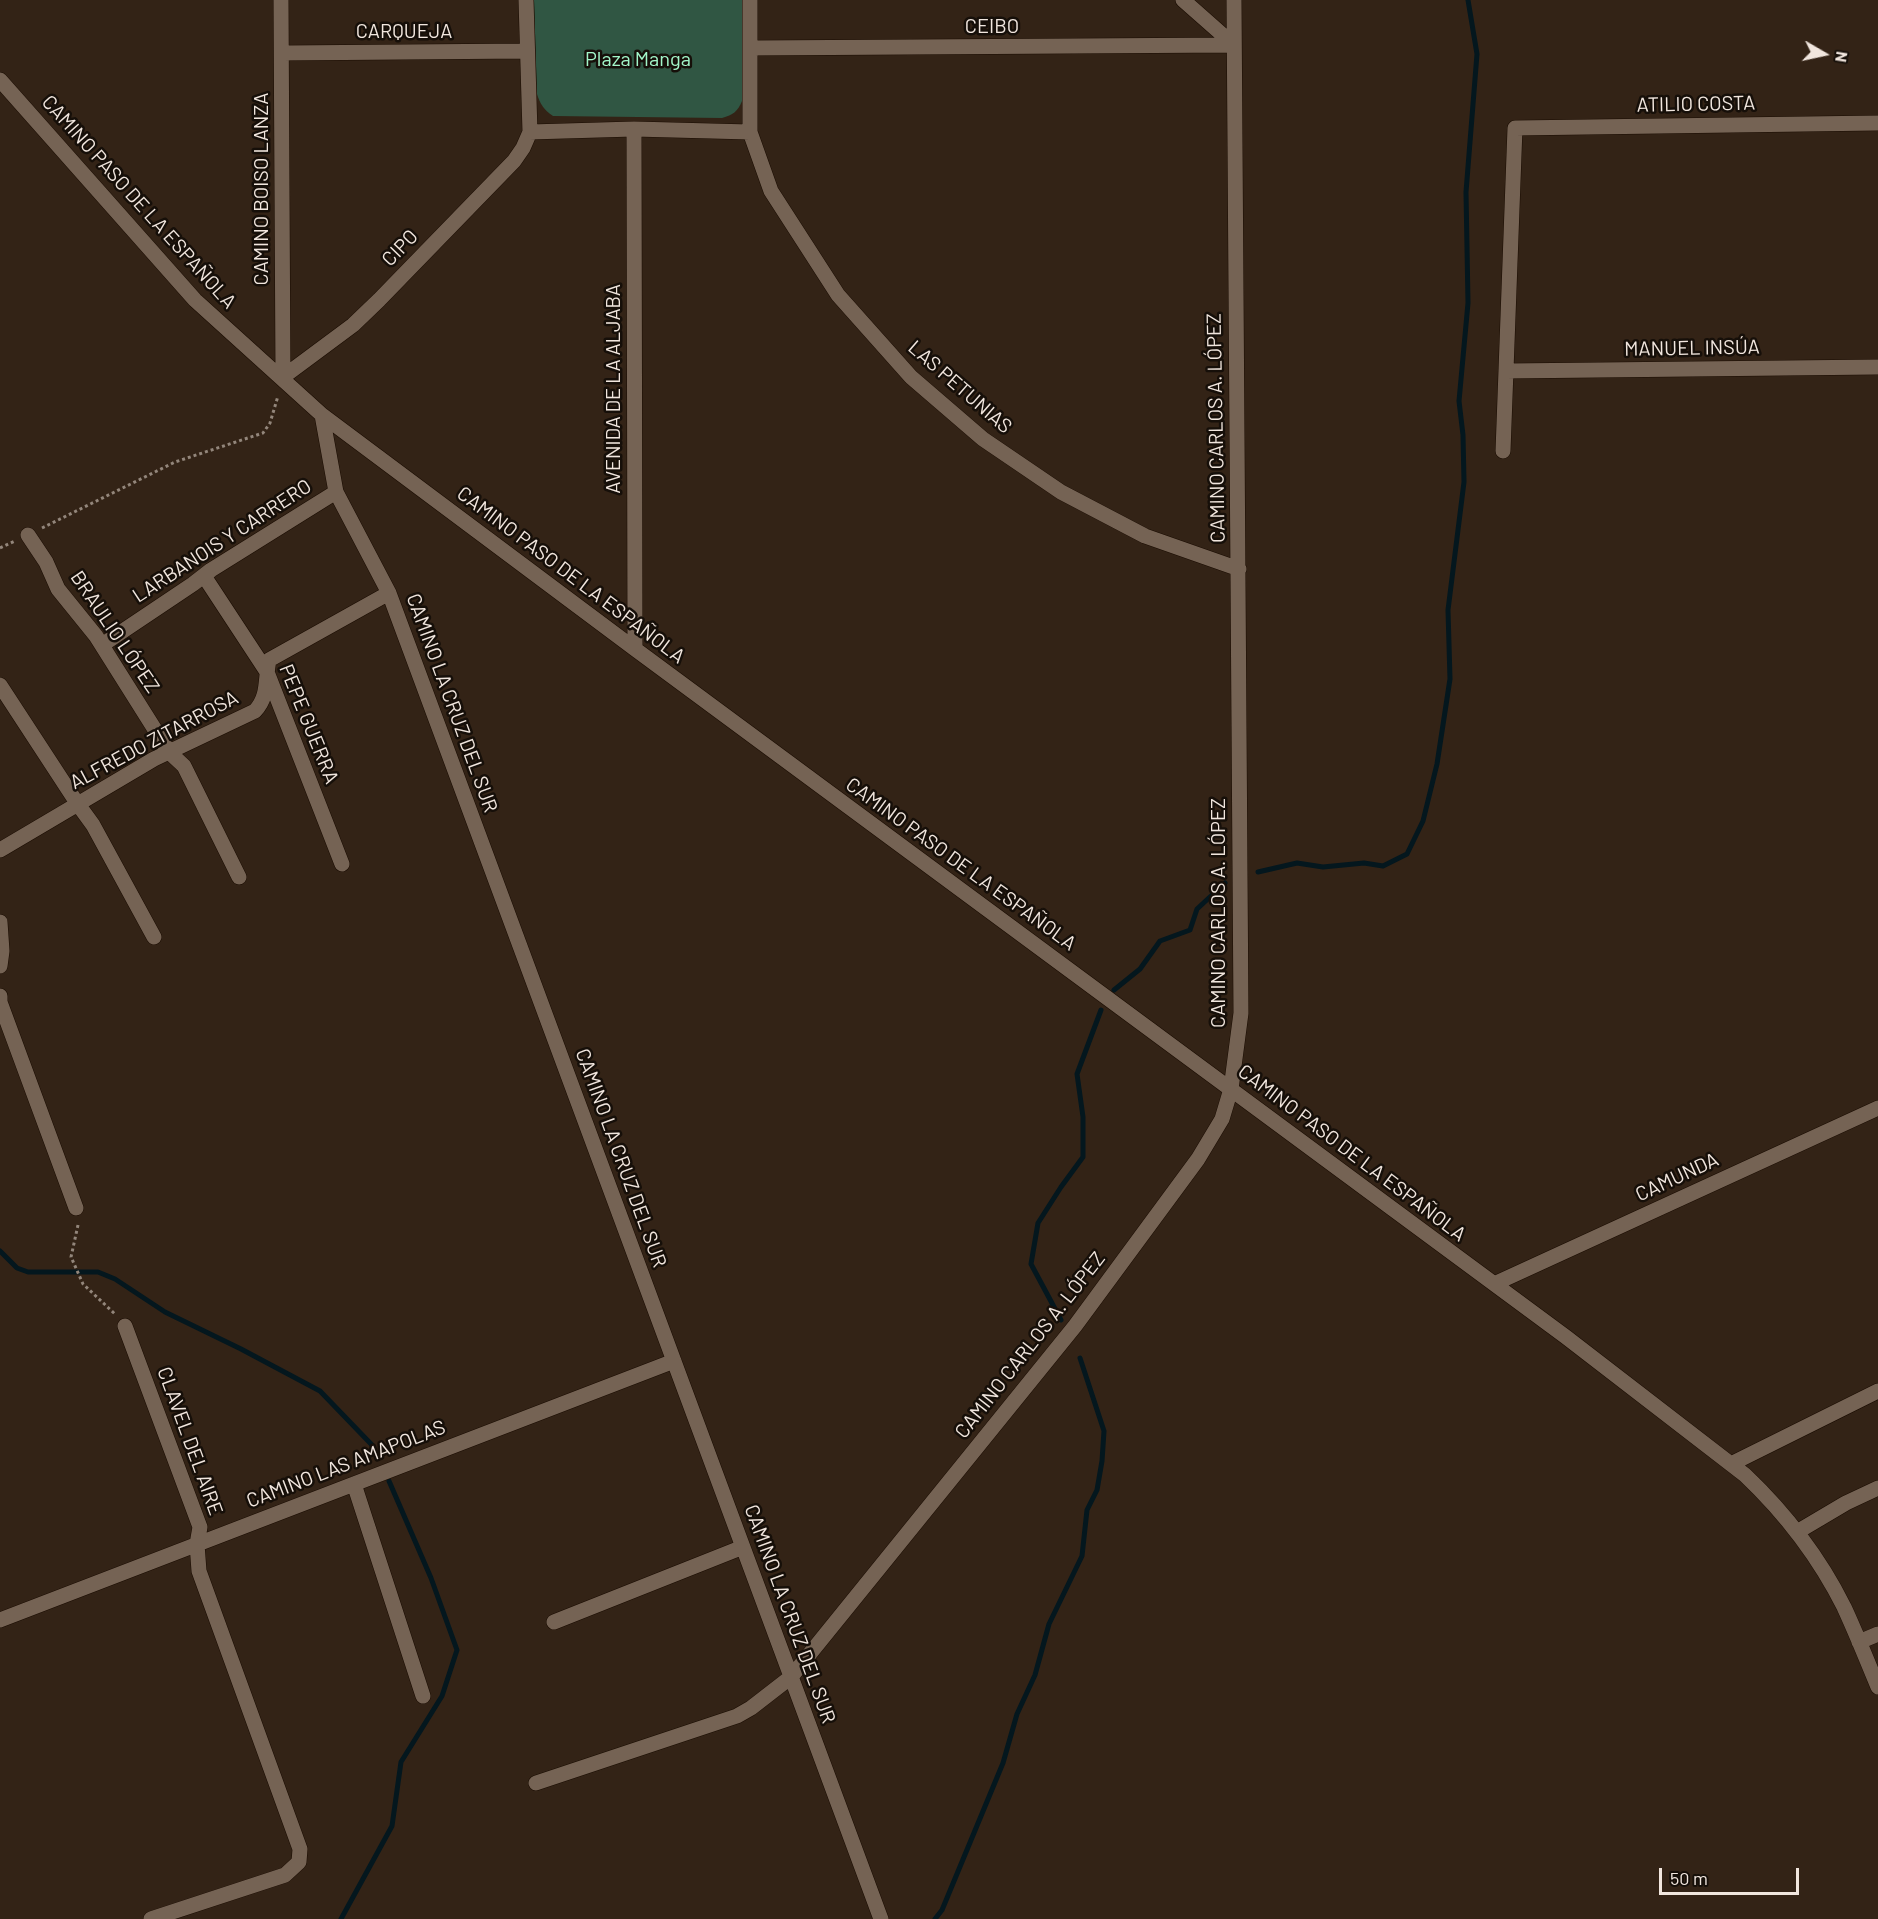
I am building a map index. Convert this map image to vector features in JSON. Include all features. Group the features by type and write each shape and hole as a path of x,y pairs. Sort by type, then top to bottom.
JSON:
{"street":[{"name":"CAMINO BOISO LANZA","path":"281,0 282,377"},
{"path":"526,0 530,132 634,129 750,132 750,0"},
{"path":"1183,0 1234,45"},
{"name":"CAMINO CARLOS A. LÓPEZ","path":"536,1783 737,1716 752,1708 791,1677 1075,1326 1198,1159 1222,1119 1231,1089 1242,1013 1234,0"},
{"name":"CEIBO","path":"750,48 1234,45"},
{"name":"CARQUEJA","path":"282,53 527,51"},
{"name":"CAMINO PASO DE LA ESPAÑOLA","path":"0,80 195,300 322,415 635,649 1566,1336 1731,1464 1772,1500 1797,1532 1843,1606 1878,1687"},
{"name":"ATILIO COSTA","path":"1506,370 1515,128 1878,123"},
{"name":"AVENIDA DE LA ALJABA","path":"634,129 635,649"},
{"name":"CIPO","path":"282,377 353,325 379,300 514,161 530,132"},
{"name":"LAS PETUNIAS","path":"750,132 771,191 838,295 911,376 982,439 1061,492 1145,536 1239,569"},
{"name":"MANUEL INSÚA","path":"1506,370 1878,367"},
{"path":"1503,452 1506,370"},
{"name":"CAMINO LA CRUZ DEL SUR","path":"322,415 336,492 389,593 881,1919"},
{"name":"LARBANOIS Y CARRERO","path":"102,645 204,576 336,492"},
{"name":"BRAULIO LÓPEZ","path":"28,535 46,562 58,589 102,645 169,752 184,766 239,877"},
{"name":"PEPE GUERRA","path":"204,576 267,672 342,864"},
{"path":"267,672 269,660 389,593"},
{"name":"ALFREDO ZITARROSA","path":"0,850 169,752 255,711 262,703 266,693 267,672"},
{"path":"0,685 93,825 154,937"},
{"path":"0,922 2,951 0,966"},
{"path":"0,996 0,1002 76,1208"},
{"name":"CAMUNDA","path":"1494,1284 1878,1108"},
{"name":"CLAVEL DEL AIRE","path":"125,1326 200,1527 197,1544 199,1571 300,1849 299,1862 285,1875 151,1919"},
{"name":"CAMINO LAS AMAPOLAS","path":"0,1620 674,1361"},
{"path":"1731,1464 1878,1391"},
{"path":"354,1484 423,1696"},
{"path":"1797,1532 1846,1503 1878,1488"},
{"path":"554,1622 743,1547"},
{"path":"1859,1642 1878,1634"}],"path":[{"path":"0,548 176,462 263,433 270,423 282,377"},
{"path":"76,1208 77,1232 71,1257 83,1284 108,1306 125,1326"}],"green space":[{"name":"Plaza Manga","path":"534,0 742,0 742,101 735,112 722,118 553,116 543,106 537,94"}],"waterway":[{"path":"1258,872 1297,863 1323,867 1364,863 1383,866 1407,854 1423,821 1437,764 1450,679 1448,610 1464,482 1463,435 1459,401 1468,303 1466,192 1477,54 1468,0"},
{"path":"1114,990 1140,969 1160,941 1190,930 1197,909 1225,883"},
{"path":"1061,1320 1031,1264 1038,1223 1083,1157 1083,1117 1077,1074 1101,1010"},
{"path":"0,1251 17,1268 28,1272 98,1272 115,1279 165,1312 320,1391 372,1445"},
{"path":"935,1919 942,1910 1003,1763 1017,1714 1035,1675 1049,1624 1082,1556 1087,1510 1097,1490 1104,1431 1080,1358"},
{"path":"341,1919 392,1826 401,1762 442,1696 457,1650 431,1578 389,1481"}]}
